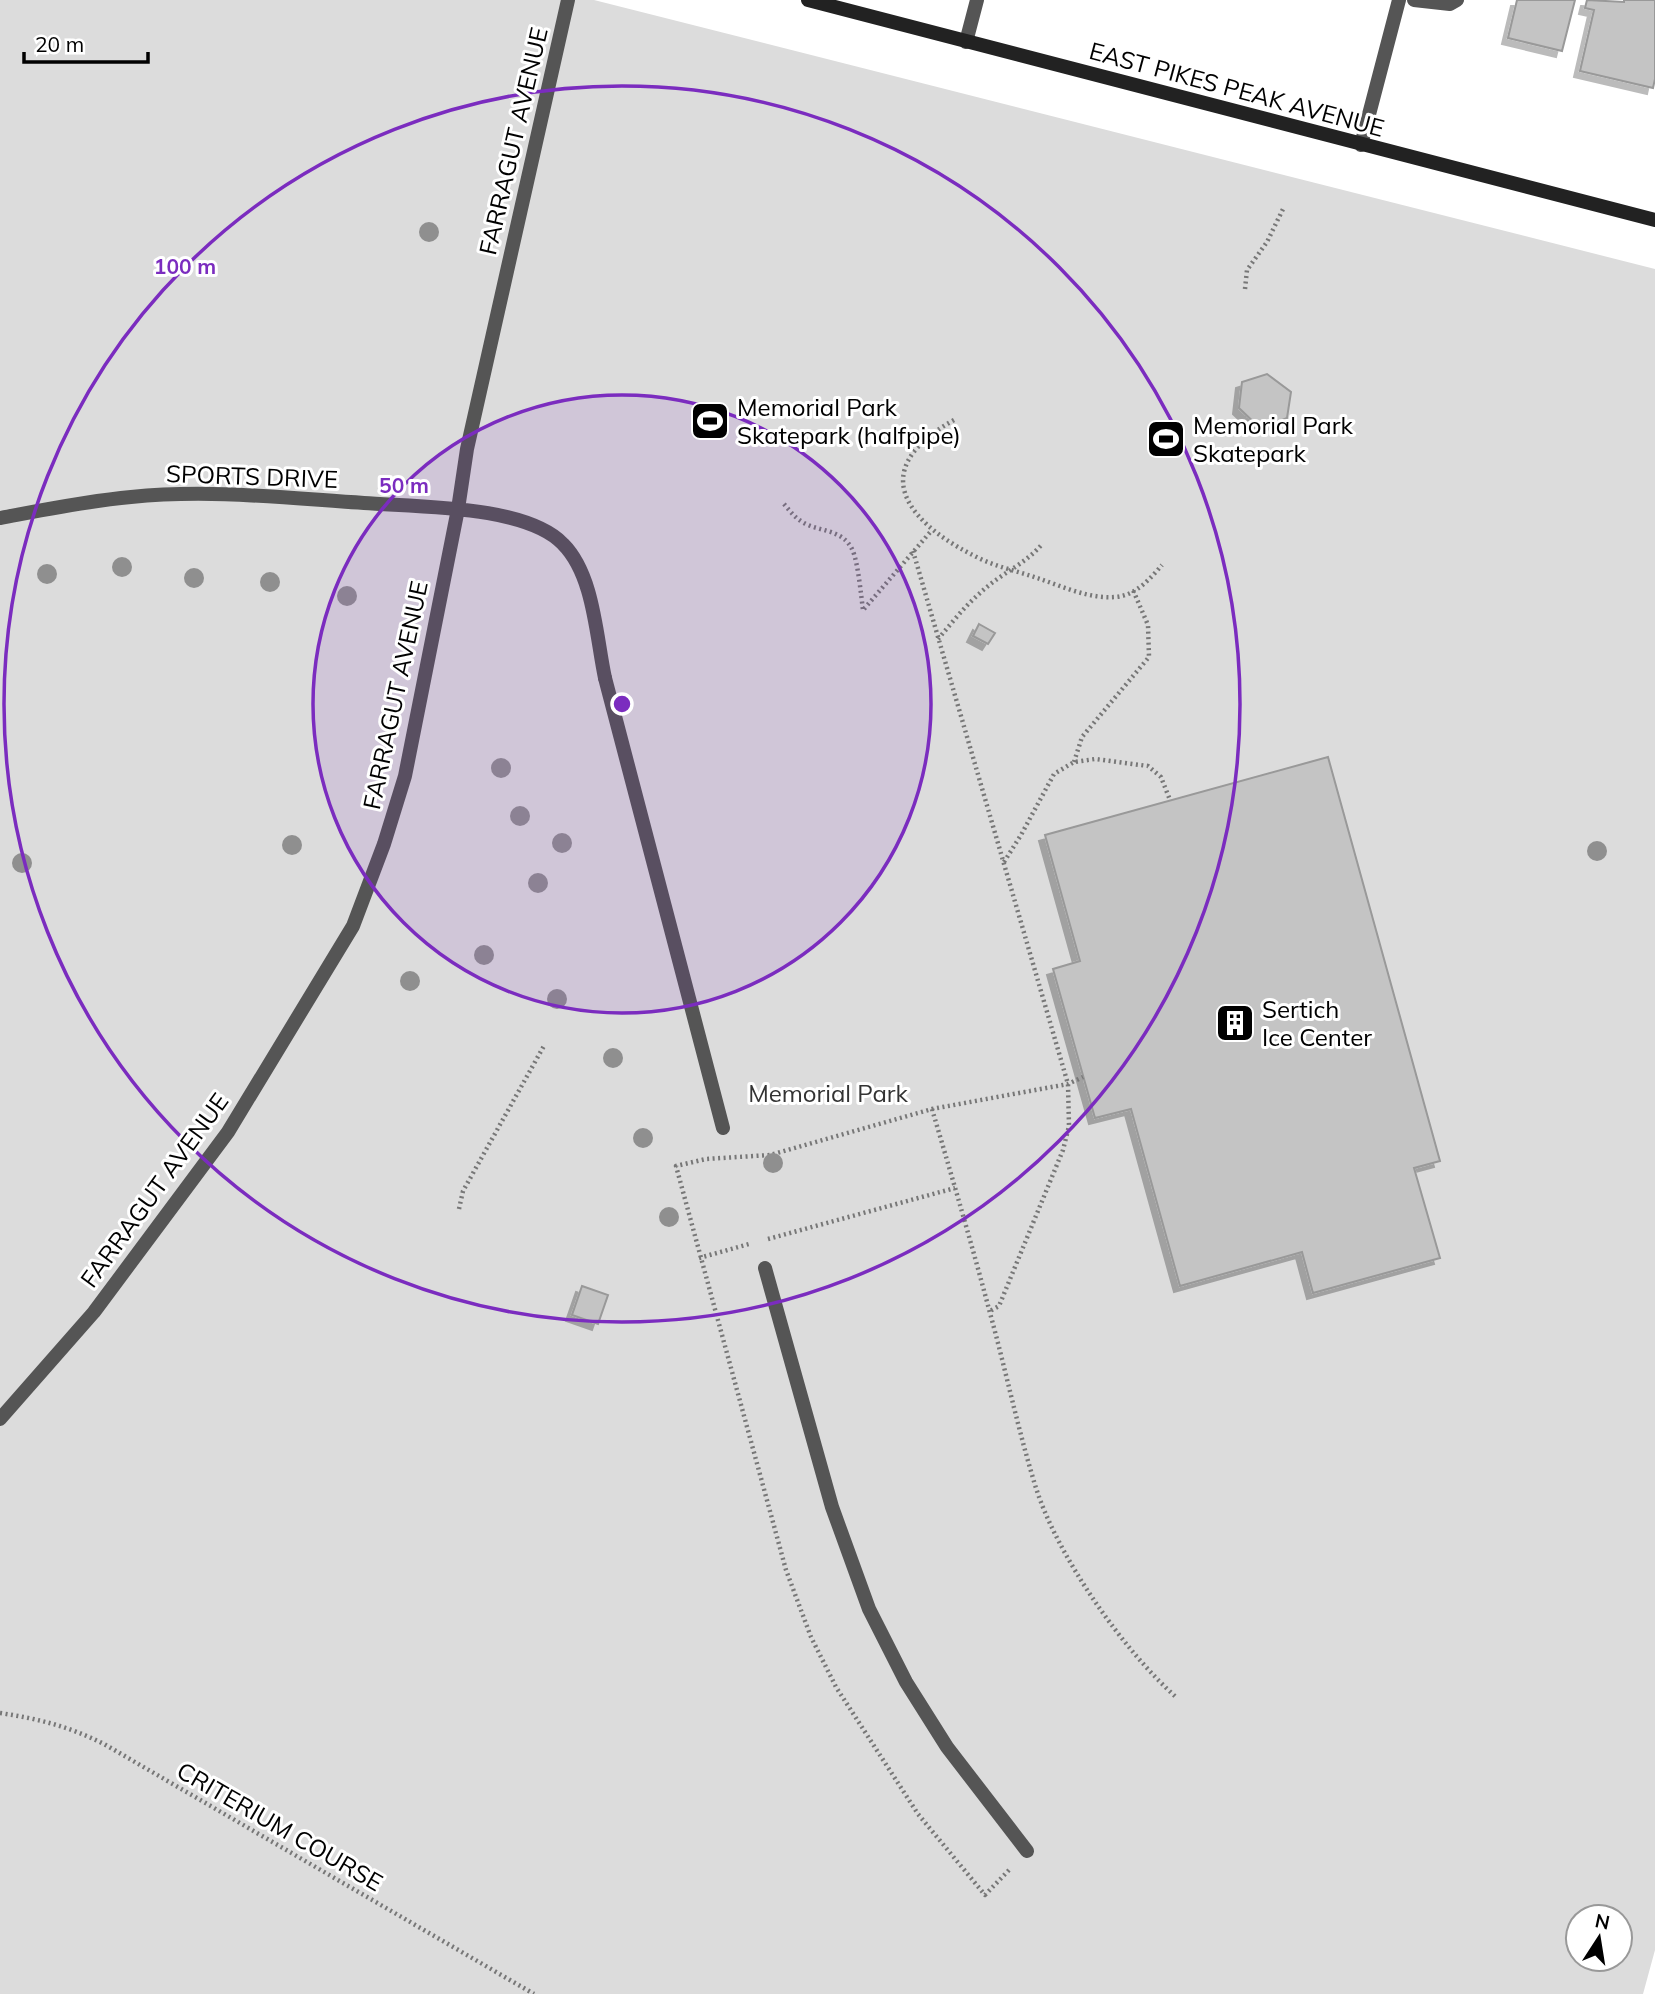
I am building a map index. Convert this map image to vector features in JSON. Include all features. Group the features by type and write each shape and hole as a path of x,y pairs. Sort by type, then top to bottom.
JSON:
{"main road":[{"name":"EAST PIKES PEAK AVENUE","path":"808,0 1655,220"}],"street":[{"name":"FARRAGUT AVENUE","path":"0,1419 94,1312 228,1132 353,926 384,844 405,776 458,509 467,449 568,0"},
{"path":"967,42 977,0"},
{"path":"1361,145 1399,0"},
{"path":"1414,0 1450,4 1457,0"},
{"name":"SPORTS DRIVE","path":"0,518 130,497 195,493 252,494 458,509 526,524 561,541 579,562 588,590 605,678 723,1128"},
{"path":"765,1268 832,1507 869,1609 906,1682 947,1747 1027,1852"}],"path":[{"path":"1245,289 1247,270 1267,242 1283,209"},
{"path":"954,421 920,444 905,466 902,484 912,511 932,530 986,561 1091,596 1117,598 1145,585 1162,565"},
{"path":"784,503 793,515 806,524 842,537 852,549 863,610 932,530"},
{"path":"938,639 979,593 1009,569 1030,559 1043,543"},
{"path":"913,551 1068,1084 1070,1116 1063,1150 999,1306 990,1311"},
{"path":"1074,762 1082,737 1149,657 1148,625 1133,590"},
{"path":"1003,863 1054,774 1074,762 1095,759 1148,766 1161,777 1170,800"},
{"path":"459,1209 463,1191 545,1044"},
{"path":"932,1109 990,1311 1037,1490 1071,1563 1115,1628 1153,1677 1177,1698"},
{"path":"699,1258 955,1188"},
{"name":"CRITERIUM COURSE","path":"0,1713 51,1722 74,1729 104,1744 534,1994"}],"green space":[{"name":"Memorial Park","path":"0,0 594,0 1655,269 1655,1950 1643,1994 0,1994"}],"building":[{"path":"1517,0 1575,0 1562,51 1508,38"},
{"path":"1587,0 1655,0 1653,88 1580,71 1594,10 1585,8"},
{"path":"1267,374 1291,392 1287,418 1261,429 1239,408 1242,382"},
{"path":"979,624 995,633 988,644 973,636"},
{"name":"Sertich Ice Center","path":"1328,757 1440,1161 1414,1168 1440,1258 1313,1293 1302,1252 1180,1286 1131,1109 1095,1118 1053,969 1080,961 1045,835"},
{"path":"582,1286 608,1295 598,1324 572,1315"}],"place":[{"name":"Memorial Park Skatepark (halfpipe)","path":"710,421"},
{"name":"Memorial Park Skatepark","path":"1166,439"},
{"name":"Sertich Ice Center","path":"1235,1023"}]}
